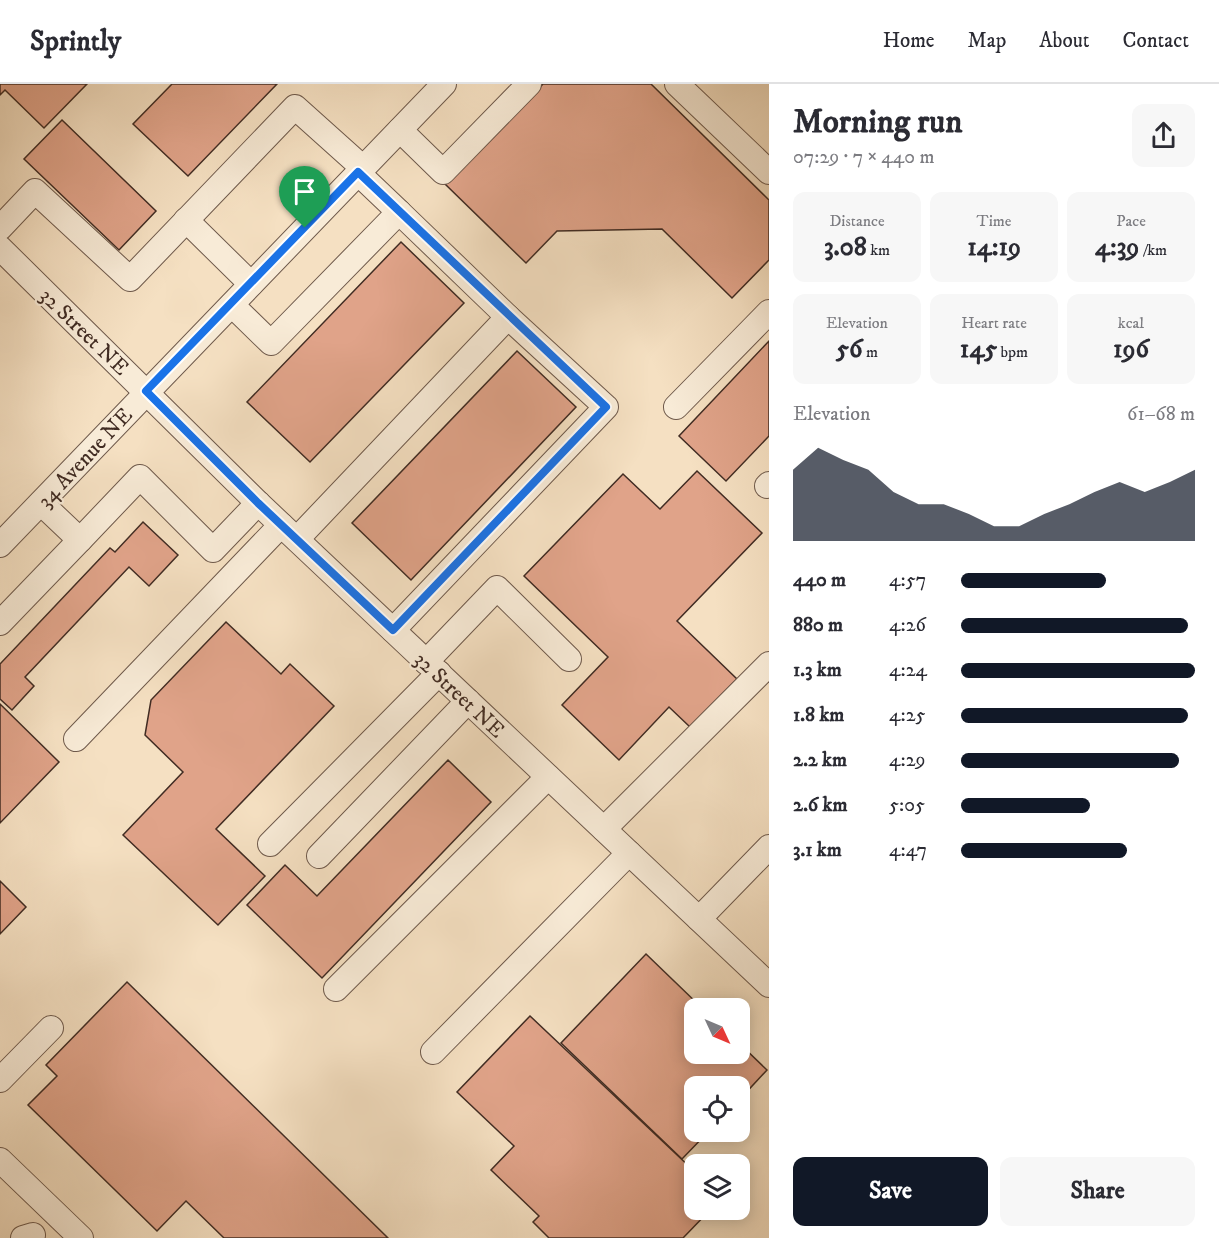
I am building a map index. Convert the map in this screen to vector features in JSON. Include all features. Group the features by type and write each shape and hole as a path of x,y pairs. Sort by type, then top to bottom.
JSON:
{"street":[{"name":"34 Avenue NE","path":"0,545 444,84"},
{"path":"400,130 443,172 530,84"},
{"path":"677,84 769,172"},
{"path":"0,228 35,191 130,279 296,107 361,170 399,212 606,407 393,630"},
{"path":"231,304 271,343 399,212"},
{"path":"186,220 252,284"},
{"name":"32 Street NE","path":"4,261 146,391 258,503 769,985"},
{"path":"676,407 769,312"},
{"path":"76,739 508,317"},
{"path":"0,623 140,477 213,550 258,503"},
{"path":"41,503 80,540"},
{"path":"270,844 433,667 497,588 569,659"},
{"path":"604,829 769,664"},
{"path":"319,856 468,701"},
{"path":"336,989 548,777"},
{"path":"699,919 769,846"},
{"path":"433,1052 629,853"},
{"path":"0,1080 51,1028"},
{"path":"0,1160 81,1238"}],"building":[{"path":"0,84 87,84 44,128 5,90 0,95"},
{"path":"172,84 277,84 188,176 133,124"},
{"path":"543,84 651,84 769,200 769,260 732,298 662,229 557,231 526,263 445,184"},
{"path":"62,120 156,211 119,250 24,159"},
{"path":"401,242 464,303 310,462 247,402"},
{"path":"769,341 769,436 726,481 679,436"},
{"path":"517,351 576,407 411,580 352,523"},
{"path":"697,471 762,533 677,621 737,679 690,727 669,707 619,760 562,705 608,657 524,576 623,474 660,509"},
{"path":"143,522 178,555 149,586 129,567 25,677 34,686 12,710 0,699 0,664 110,548 115,552"},
{"path":"226,622 281,674 290,664 334,706 216,829 265,876 218,925 123,835 183,772 145,735 151,700"},
{"path":"0,704 59,762 0,823"},
{"path":"448,760 491,802 322,978 247,905 285,865 317,896"},
{"path":"0,881 26,907 0,934"},
{"path":"646,954 692,998 684,998 684,1064 750,1064 750,1054 767,1070 750,1088 750,1076 684,1076 684,1142 698,1142 687,1154 684,1154 682,1159 561,1043"},
{"path":"127,982 388,1238 224,1238 186,1201 157,1231 28,1105 57,1076 46,1065"},
{"path":"530,1016 684,1162 684,1220 700,1220 683,1238 549,1238 533,1222 539,1216 491,1170 514,1146 457,1092"}],"route":[{"path":"358,172 508,317 606,407 393,630 258,503 146,391 305,228 358,172"}]}
